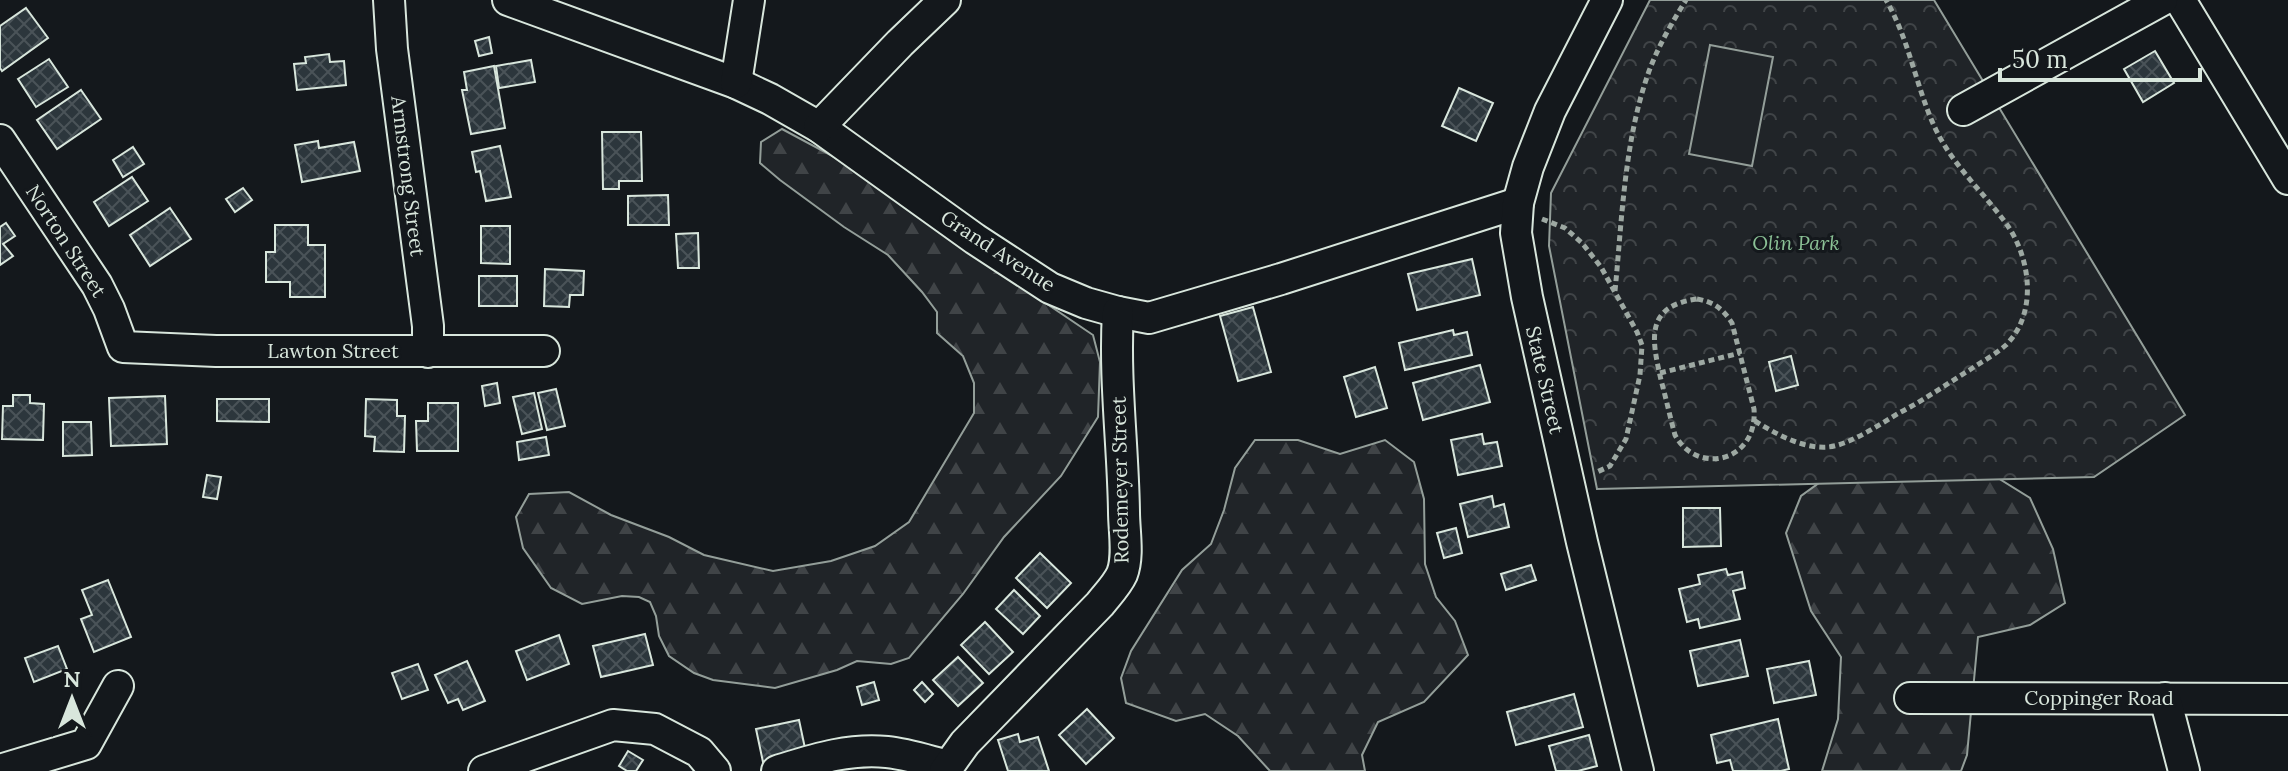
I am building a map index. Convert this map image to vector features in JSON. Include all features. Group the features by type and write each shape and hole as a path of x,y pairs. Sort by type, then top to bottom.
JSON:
{"street":[{"name":"Armstrong Street","path":"389,0 392,49 428,326 428,352"},
{"name":"Grand Avenue","path":"508,0 736,83 780,104 819,127 975,239 1050,288 1118,312 1149,318 1530,211"},
{"path":"736,83 749,0"},
{"path":"819,127 945,0"},
{"name":"State Street","path":"1607,0 1550,111 1528,167 1530,211 1516,233 1527,297 1582,542 1638,771"},
{"path":"1963,110 2162,0"},
{"path":"2180,0 2288,179"},
{"name":"Norton Street","path":"0,140 97,285 123,347"},
{"name":"Rodemeyer Street","path":"946,769 965,743 1100,604 1122,574 1125,559 1116,347 1118,312"},
{"name":"Lawton Street","path":"123,347 216,351 544,351"},
{"path":"0,770 86,744 118,686"},
{"name":"Coppinger Road","path":"1910,698 2288,699"},
{"path":"2165,698 2184,771"},
{"path":"484,771 613,725 655,729 699,752 715,771"},
{"path":"777,771 829,756 859,752 888,752 946,769"}],"path":[{"path":"1615,292 1627,169 1636,115 1648,74 1673,20 1686,0"},
{"path":"1755,421 1792,441 1829,447 1921,401 1993,355 2007,344 2019,327 2028,296 2024,260 2018,243 1936,130 1911,54 1886,0"},
{"path":"1530,211 1565,228 1582,243 1601,267 1642,345 1640,375 1626,439 1610,466 1597,472"},
{"path":"1697,299 1715,305 1725,312 1732,323 1741,353 1755,421 1751,437 1738,451 1719,458 1695,456 1675,435 1654,347 1654,329 1658,318 1675,305 1697,299"},
{"path":"1642,345 1654,347"},
{"path":"1660,373 1741,353"}],"green space":[{"name":"Olin Park","path":"1650,0 1934,0 2185,415 2094,477 1597,489 1549,246 1551,193"},
{"path":"1710,45 1773,57 1752,166 1689,154"},
{"path":"782,129 853,167 939,231 1093,335 1100,362 1098,417 1061,476 1004,537 963,594 909,658 891,664 857,661 775,688 713,680 694,673 669,656 659,636 650,602 639,597 622,596 582,604 551,588 523,548 516,517 529,494 569,492 611,515 669,537 704,555 773,571 831,561 875,546 909,522 974,413 974,383 963,356 937,333 937,312 888,255 844,227 760,163 761,142"},
{"path":"1255,440 1298,440 1340,454 1385,440 1414,462 1424,499 1425,564 1436,597 1455,621 1468,655 1424,702 1378,722 1362,755 1365,771 1270,771 1238,736 1205,714 1176,721 1126,703 1121,678 1131,651 1182,570 1211,544 1235,468"},
{"path":"1848,462 1972,462 2030,498 2053,549 2065,603 2030,625 1978,637 1967,755 1961,771 1822,771 1838,719 1841,657 1811,611 1786,533 1801,496"}],"building":[{"path":"26,8 48,38 2,71 0,26"},
{"path":"489,37 492,53 479,56 475,41"},
{"path":"2155,51 2174,83 2143,102 2124,69"},
{"path":"329,54 330,62 344,61 346,85 297,90 294,64 306,63 305,57"},
{"path":"49,59 68,87 36,107 18,79"},
{"path":"531,60 535,82 499,88 496,66"},
{"path":"494,66 505,128 471,134 462,90 467,90 464,72"},
{"path":"1459,88 1493,103 1476,141 1442,126"},
{"path":"81,90 101,119 57,149 37,120"},
{"path":"602,132 641,132 642,181 619,181 619,189 603,189"},
{"path":"318,141 319,148 354,142 360,171 302,182 295,145"},
{"path":"500,146 511,197 486,201 480,171 476,172 472,152"},
{"path":"133,147 144,164 123,177 113,160"},
{"path":"132,177 148,201 109,226 94,202"},
{"path":"243,188 252,200 235,212 226,199"},
{"path":"668,195 669,225 628,225 628,196"},
{"path":"170,208 191,239 150,266 130,235"},
{"path":"6,223 15,236 3,244 13,256 0,265 0,227"},
{"path":"275,225 308,225 308,245 325,245 325,297 290,297 290,282 266,282 266,252 275,252"},
{"path":"481,226 510,226 510,264 481,263"},
{"path":"698,233 699,268 678,268 676,234"},
{"path":"1472,259 1480,295 1417,310 1408,274"},
{"path":"545,269 584,271 583,295 570,295 569,307 544,306"},
{"path":"479,276 517,276 517,306 479,306"},
{"path":"1253,307 1271,372 1238,381 1220,316"},
{"path":"1453,330 1454,335 1467,332 1472,355 1405,370 1399,343"},
{"path":"1791,356 1798,385 1776,391 1769,362"},
{"path":"1480,365 1490,402 1423,420 1413,383"},
{"path":"1375,367 1387,408 1356,417 1344,377"},
{"path":"497,383 500,403 485,406 482,386"},
{"path":"556,389 565,426 547,430 538,393"},
{"path":"534,393 542,429 522,434 513,397"},
{"path":"13,395 30,395 30,403 44,404 43,440 2,439 3,406 13,406"},
{"path":"165,396 167,444 111,446 109,398"},
{"path":"217,399 269,399 269,422 217,421"},
{"path":"366,399 397,400 397,416 405,416 404,452 374,451 375,437 365,436"},
{"path":"428,403 458,403 458,451 417,451 416,421 428,421"},
{"path":"63,422 91,422 92,455 63,456"},
{"path":"1482,434 1484,444 1497,442 1502,466 1458,475 1451,440"},
{"path":"546,437 549,455 519,460 517,442"},
{"path":"207,475 221,477 217,499 203,497"},
{"path":"1492,496 1494,507 1504,504 1509,527 1468,537 1460,504"},
{"path":"1683,508 1720,508 1721,546 1683,547"},
{"path":"1456,528 1462,553 1444,558 1437,533"},
{"path":"1040,553 1071,583 1047,608 1016,578"},
{"path":"1531,565 1536,580 1506,590 1501,574"},
{"path":"1726,569 1728,575 1742,572 1745,588 1733,591 1740,619 1700,628 1698,619 1687,622 1679,589 1700,584 1698,575"},
{"path":"108,580 131,637 94,652 81,619 92,615 82,590"},
{"path":"1014,590 1040,616 1023,634 996,609"},
{"path":"985,622 1013,652 989,674 961,645"},
{"path":"645,634 653,665 601,677 593,646"},
{"path":"559,635 569,664 527,680 516,651"},
{"path":"1740,640 1748,676 1698,686 1690,651"},
{"path":"58,646 67,669 34,682 25,658"},
{"path":"958,657 983,683 958,706 933,680"},
{"path":"467,661 485,701 463,710 458,699 448,703 435,675"},
{"path":"1809,661 1816,695 1774,703 1767,669"},
{"path":"418,664 428,690 402,699 392,673"},
{"path":"874,682 879,700 862,705 857,687"},
{"path":"922,682 933,694 925,702 914,690"},
{"path":"1574,694 1583,727 1516,745 1507,712"},
{"path":"1087,709 1114,738 1086,764 1059,735"},
{"path":"1778,719 1789,769 1733,771 1730,760 1717,763 1711,735"},
{"path":"799,720 806,753 763,762 756,729"},
{"path":"1018,734 1020,742 1038,737 1049,771 1008,771 998,740"},
{"path":"1589,735 1597,766 1578,771 1556,771 1549,746"},
{"path":"628,751 643,760 636,771 627,771 619,766"}]}
